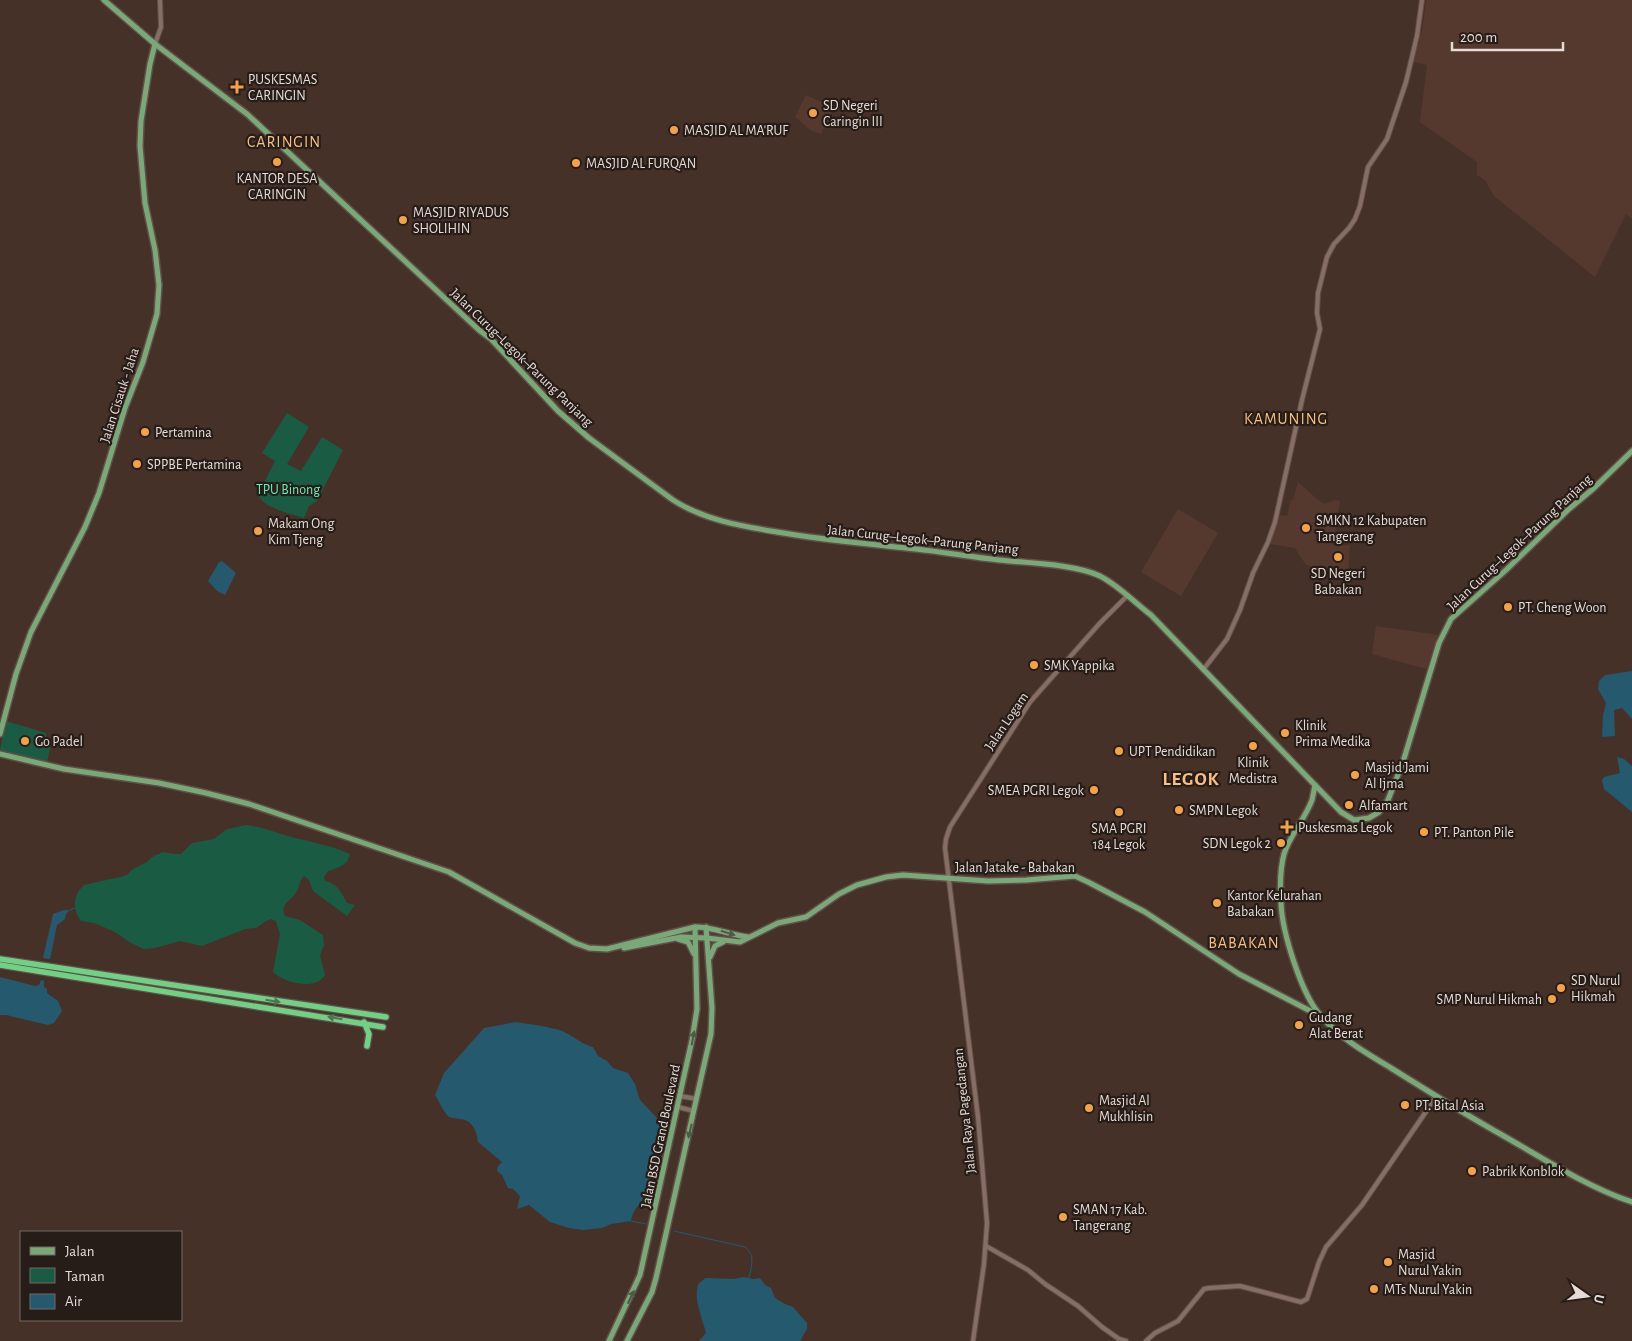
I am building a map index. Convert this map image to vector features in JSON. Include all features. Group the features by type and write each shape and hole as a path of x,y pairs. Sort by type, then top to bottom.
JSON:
{"highway":[{"path":"0,959 69,971 386,1017"},
{"path":"0,965 383,1026"},
{"path":"364,1022 369,1034 367,1046"}],"main road":[{"name":"Jalan Curug–Legok–Parung Panjang","path":"104,0 155,44 247,114 479,330 491,339 570,421 641,478 687,509 703,516 805,537 950,552 1000,560 1020,560 1074,569 1100,576 1123,591 1151,615 1321,792 1341,812 1354,820 1369,818 1379,812 1391,796 1439,642 1451,620 1511,566 1568,508 1594,488 1632,451"},
{"name":"Jalan Cisauk - Jaha","path":"0,734 16,674 32,632 85,527 99,493 157,314 158,278 155,250 145,203 140,146 140,121 155,44"},
{"path":"0,754 64,769 159,783 249,804 449,872 575,943 599,950 695,927 706,927 735,936 748,937"},
{"path":"1315,785 1312,800 1284,854 1281,905 1285,931 1295,963 1305,991 1320,1016 1335,1031 1350,1042 1436,1097 1588,1184 1632,1202"},
{"path":"1312,800 1321,792"},
{"name":"Jalan Jatake - Babakan","path":"728,942 740,942 778,923 806,917 839,894 863,882 886,876 903,875 988,881 1069,876 1081,878 1152,916 1247,978 1320,1016"},
{"name":"Jalan BSD Grand Boulevard","path":"609,1341 637,1285 694,1031 697,1009 695,927"},
{"name":"Jalan BSD Grand Boulevard","path":"627,1341 652,1292 656,1278 710,1034 712,1008 706,927"},
{"path":"612,948 630,948 675,938 706,938 728,942"},
{"path":"675,938 688,942 691,945 696,960"},
{"path":"708,962 711,951 715,946 719,943 728,942"}],"street":[{"path":"155,44 161,27 160,0"},
{"path":"1203,670 1221,647 1235,621 1275,522 1320,329 1317,313 1318,293 1327,257 1334,244 1349,228 1355,218 1360,206 1368,167 1387,139 1406,82 1417,36 1422,0"},
{"name":"Jalan Logam","path":"949,879 945,848 950,827 1030,702 1100,623 1127,596"},
{"name":"Jalan Raya Pagedangan","path":"949,879 978,1117 987,1223 986,1246 973,1341"},
{"path":"680,1096 696,1099"},
{"path":"1146,1341 1155,1333 1178,1322 1204,1289 1240,1286 1297,1302 1307,1299 1326,1247 1358,1210 1436,1097"},
{"path":"678,1107 694,1111"},
{"path":"986,1246 1028,1270 1078,1306 1102,1327 1119,1339 1126,1341"}],"shaded area":[{"path":"1426,0 1632,0 1632,219 1626,214 1595,277 1494,196 1485,180 1477,175 1477,162 1420,122 1427,65 1413,62 1422,31"},
{"name":"SD Negeri Caringin III","path":"806,95 834,108 821,134 812,131 795,117"},
{"name":"SMKN 12 Kabupaten Tangerang","path":"1298,482 1324,504 1335,500 1340,501 1333,546 1350,545 1348,572 1306,565 1295,548 1270,544 1280,515 1287,516"},
{"path":"1178,509 1218,533 1181,596 1141,572"},
{"path":"1376,626 1438,635 1426,669 1372,654"}],"green space":[{"name":"TPU Binong","path":"287,413 309,427 287,464 301,471 322,437 343,450 317,501 309,506 304,518 266,504 258,495 275,461 262,453"},
{"name":"Go Padel","path":"6,721 46,733 46,737 49,737 48,744 51,744 47,762 0,750"},
{"path":"246,825 328,846 350,854 345,863 328,871 324,877 325,881 339,889 347,903 355,905 347,916 313,891 309,880 304,876 300,881 297,891 284,908 285,916 300,920 323,935 324,945 320,955 325,975 320,980 314,983 300,984 278,976 273,972 280,934 276,921 271,919 256,928 245,929 202,946 180,941 144,949 115,932 94,923 81,921 78,917 75,903 80,889 84,885 127,875 133,869 163,852 181,854 192,843 214,839 227,829"}],"water":[{"path":"222,561 236,573 225,595 217,591 208,581 219,562"},
{"path":"1632,671 1632,719 1622,708 1614,710 1615,736 1602,737 1603,715 1606,703 1598,689 1599,681 1605,675"},
{"path":"1617,757 1624,759 1632,766 1632,812 1604,789 1602,780 1604,777 1620,773"},
{"path":"68,910 68,912 65,919 57,925 50,959 43,958 53,914"},
{"path":"0,977 35,986 39,985 41,980 44,981 47,993 58,1001 62,1011 54,1023 48,1025 0,1015"},
{"path":"516,1022 562,1031 593,1047 598,1056 607,1061 613,1068 628,1073 635,1084 640,1100 658,1119 660,1127 653,1172 648,1189 633,1213 631,1221 611,1224 602,1228 583,1230 550,1222 529,1205 517,1209 520,1196 513,1189 508,1188 502,1175 497,1171 498,1166 502,1162 478,1142 477,1134 471,1124 464,1120 450,1117 443,1109 435,1095 444,1073 484,1028"},
{"path":"744,1277 760,1278 765,1285 771,1288 775,1298 793,1307 807,1323 807,1329 800,1341 699,1341 706,1333 697,1301 699,1283 706,1278 734,1279"}],"waterway":[{"path":"68,911 75,908"},
{"path":"631,1221 646,1224"},
{"path":"674,1231 745,1247 752,1257 749,1278"}],"place":[{"name":"PUSKESMAS CARINGIN","path":"237,87"},
{"name":"SD Negeri Caringin III","path":"813,113"},
{"name":"MASJID AL MA'RUF","path":"674,130"},
{"name":"KANTOR DESA CARINGIN","path":"277,162"},
{"name":"MASJID AL FURQAN","path":"576,163"},
{"name":"MASJID RIYADUS SHOLIHIN","path":"403,220"},
{"name":"Pertamina","path":"145,432"},
{"name":"SPPBE Pertamina","path":"137,464"},
{"name":"SMKN 12 Kabupaten Tangerang","path":"1306,528"},
{"name":"Makam Ong Kim Tjeng","path":"258,531"},
{"name":"SD Negeri Babakan","path":"1338,557"},
{"name":"PT. Cheng Woon","path":"1508,607"},
{"name":"SMK Yappika","path":"1034,665"},
{"name":"Klinik Prima Medika","path":"1285,733"},
{"name":"Go Padel","path":"25,741"},
{"name":"Klinik Medistra","path":"1253,746"},
{"name":"UPT Pendidikan","path":"1119,751"},
{"name":"Masjid Jami Al Ijma","path":"1355,775"},
{"name":"SMEA PGRI Legok","path":"1094,790"},
{"name":"Alfamart","path":"1349,805"},
{"name":"SMPN Legok","path":"1179,810"},
{"name":"SMA PGRI 184 Legok","path":"1119,812"},
{"name":"Puskesmas Legok","path":"1287,827"},
{"name":"PT. Panton Pile","path":"1424,832"},
{"name":"SDN Legok 2","path":"1281,843"},
{"name":"Kantor Kelurahan Babakan","path":"1217,903"},
{"name":"SD Nurul Hikmah","path":"1561,988"},
{"name":"SMP Nurul Hikmah","path":"1552,999"},
{"name":"Gudang Alat Berat","path":"1299,1025"},
{"name":"PT. Bital Asia","path":"1405,1105"},
{"name":"Masjid Al Mukhlisin","path":"1089,1108"},
{"name":"Pabrik Konblok","path":"1472,1171"},
{"name":"SMAN 17 Kab. Tangerang","path":"1063,1217"},
{"name":"Masjid Nurul Yakin","path":"1388,1262"},
{"name":"MTs Nurul Yakin","path":"1374,1289"}],"district":[{"name":"CARINGIN","path":"284,141"},
{"name":"KAMUNING","path":"1286,418"},
{"name":"LEGOK","path":"1191,778"},
{"name":"BABAKAN","path":"1244,942"}]}
